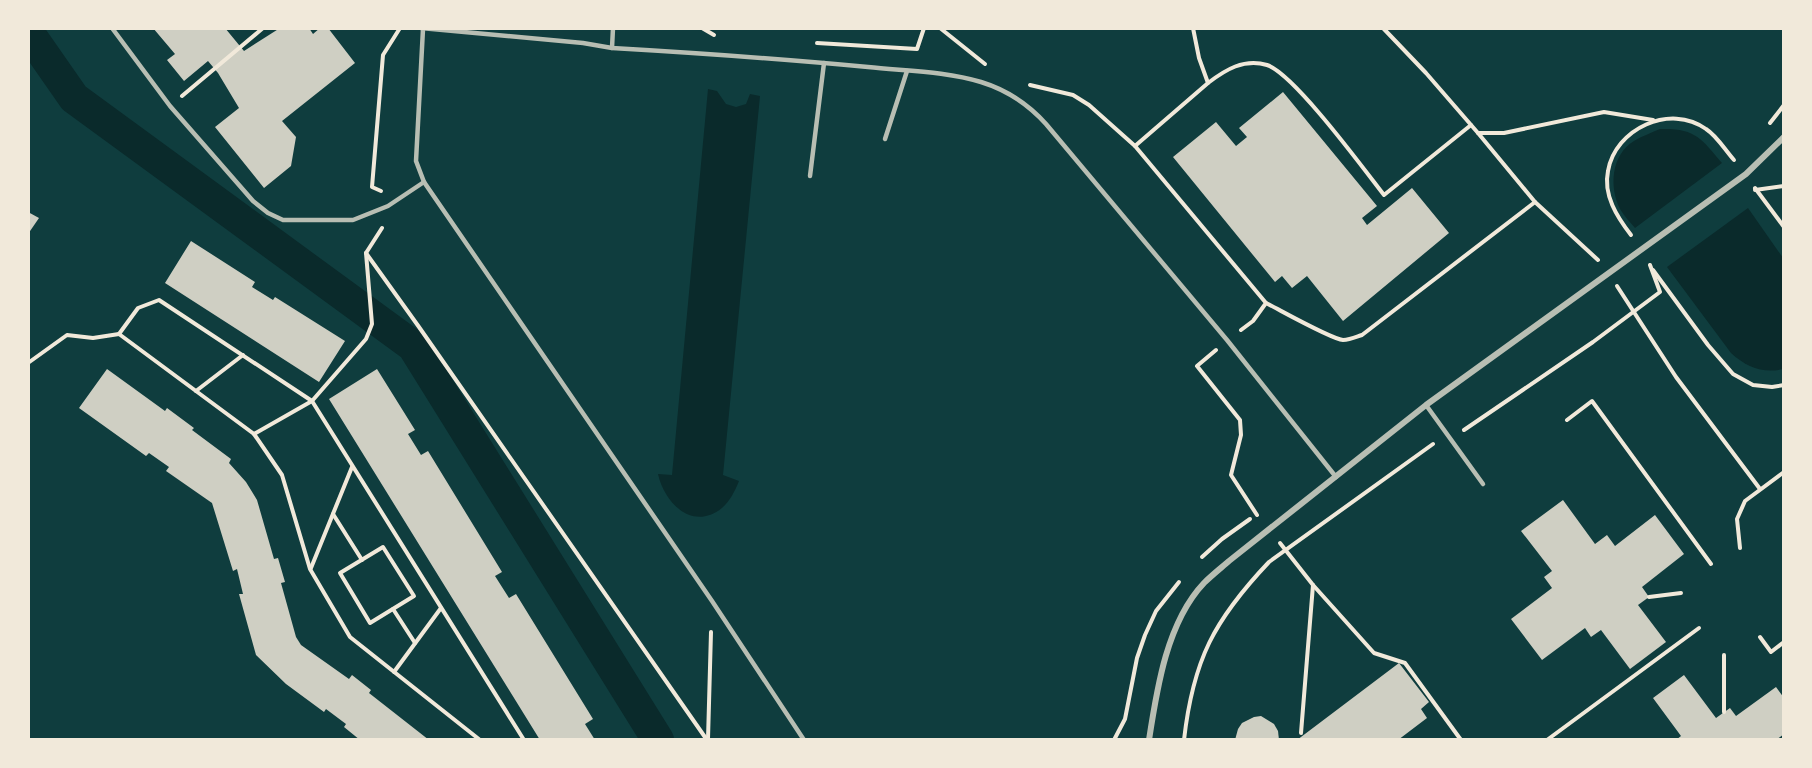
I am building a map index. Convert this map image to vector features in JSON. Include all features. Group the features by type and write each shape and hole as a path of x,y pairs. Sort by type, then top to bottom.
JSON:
{"street":[{"path":"1149,740 1170,640 1183,614 1203,584 1426,405 1746,174 1784,137"}],"lane":[{"path":"112,28 170,106 253,201 283,220 353,220 388,206 423,182"},
{"path":"612,48 614,28"},
{"path":"804,740 712,601 423,182 416,161 422,29 583,43 612,48 824,63 946,75 981,82 1013,95 1030,107 1227,340 1336,477"},
{"path":"810,176 824,63"},
{"path":"885,139 907,71"},
{"path":"1426,405 1483,484"}],"path":[{"path":"170,106 263,28"},
{"path":"254,434 312,400 366,339 372,324 366,253 385,223 388,206 386,195 372,186 383,55 400,28"},
{"path":"702,28 710,35 721,36"},
{"path":"814,42 917,49 924,28"},
{"path":"940,28 986,64"},
{"path":"1193,28 1199,58 1208,83"},
{"path":"1383,28 1426,73 1535,202 1599,261"},
{"path":"1135,146 1228,68 1255,63 1269,66 1295,85 1384,195 1471,125"},
{"path":"1026,83 1073,94 1089,105 1135,146 1266,303 1342,340 1362,335 1535,202"},
{"path":"1478,133 1514,131 1604,112 1654,120 1690,121 1707,129 1732,158"},
{"path":"1642,251 1620,221 1610,199 1608,171 1616,150 1625,138 1654,120"},
{"path":"1784,186 1756,190 1784,227"},
{"path":"366,253 707,740"},
{"path":"1184,740 1186,715 1198,667 1211,637 1222,618 1269,562 1447,433 1465,430 1593,342 1660,292 1649,265 1708,345 1733,374 1753,385 1772,387 1784,385"},
{"path":"1616,286 1676,377 1760,489"},
{"path":"28,363 67,335 93,338 119,334 138,308 159,300 312,400 524,740"},
{"path":"1198,560 1222,539 1257,514 1231,475 1241,435 1240,420 1197,366 1253,321 1266,303"},
{"path":"119,334 254,434 282,475 310,569 350,637 480,740"},
{"path":"196,391 243,355"},
{"path":"1567,420 1592,401 1711,564"},
{"path":"310,569 352,466"},
{"path":"1740,548 1737,519 1745,501 1784,472"},
{"path":"333,514 362,560"},
{"path":"383,547 414,596 393,609 370,623 340,573 383,547"},
{"path":"1287,551 1313,585 1374,653 1405,663 1461,740"},
{"path":"1114,740 1125,719 1137,658 1145,635 1156,611 1183,577"},
{"path":"1301,733 1313,585"},
{"path":"1649,597 1681,593"},
{"path":"707,740 712,601"},
{"path":"394,672 441,608"},
{"path":"393,609 415,644"},
{"path":"1547,740 1699,628"},
{"path":"1760,637 1771,652 1784,642"},
{"path":"1779,646 1784,652"},
{"path":"1724,655 1724,712"}],"water":[{"path":"708,89 717,91 726,104 736,107 746,104 750,94 760,96 723,475 739,481 732,496 722,508 711,515 700,517 681,511 673,503 666,494 658,474 672,475"},
{"path":"1660,129 1682,130 1696,136 1722,163 1635,228 1616,200 1614,172 1626,147 1637,139"},
{"path":"1748,208 1783,258 1783,369 1762,370 1743,362 1731,353 1667,267"}],"building":[{"path":"153,28 225,28 244,51 280,28 309,28 313,34 320,28 328,28 355,63 282,121 296,137 291,166 264,188 215,127 239,108 218,73 208,61 184,81 167,60 175,54"},
{"path":"1283,92 1377,206 1362,218 1367,225 1412,188 1449,233 1343,321 1307,276 1292,288 1282,276 1275,282 1173,157 1216,122 1236,146 1247,137 1239,128"},
{"path":"28,212 39,218 28,234"},
{"path":"191,241 255,282 252,287 273,300 275,297 345,341 319,382 165,283"},
{"path":"107,369 165,411 167,408 231,459 229,463 246,482 257,500 274,559 278,558 285,582 281,583 296,637 301,645 349,679 352,675 371,690 369,693 429,740 360,740 344,727 346,724 326,709 324,712 286,684 256,655 239,594 243,594 237,569 233,571 212,503 166,471 169,467 149,453 146,456 79,408"},
{"path":"377,369 415,430 408,434 421,455 428,451 502,572 495,576 509,598 516,594 593,719 585,724 595,740 540,740 329,399"},
{"path":"1563,500 1595,544 1607,535 1615,546 1655,515 1684,554 1642,587 1649,597 1638,605 1666,642 1630,669 1601,630 1591,637 1585,628 1542,660 1511,619 1552,588 1544,577 1552,571 1521,531"},
{"path":"1399,663 1429,702 1421,709 1427,718 1398,740 1297,740"},
{"path":"1684,675 1716,718 1730,708 1736,716 1776,687 1784,698 1784,734 1776,740 1676,740 1681,736 1653,698"},
{"path":"1261,716 1274,724 1279,740 1235,740 1242,723"}],"waterway":[{"path":"28,32 74,98 413,346 658,740"}]}
